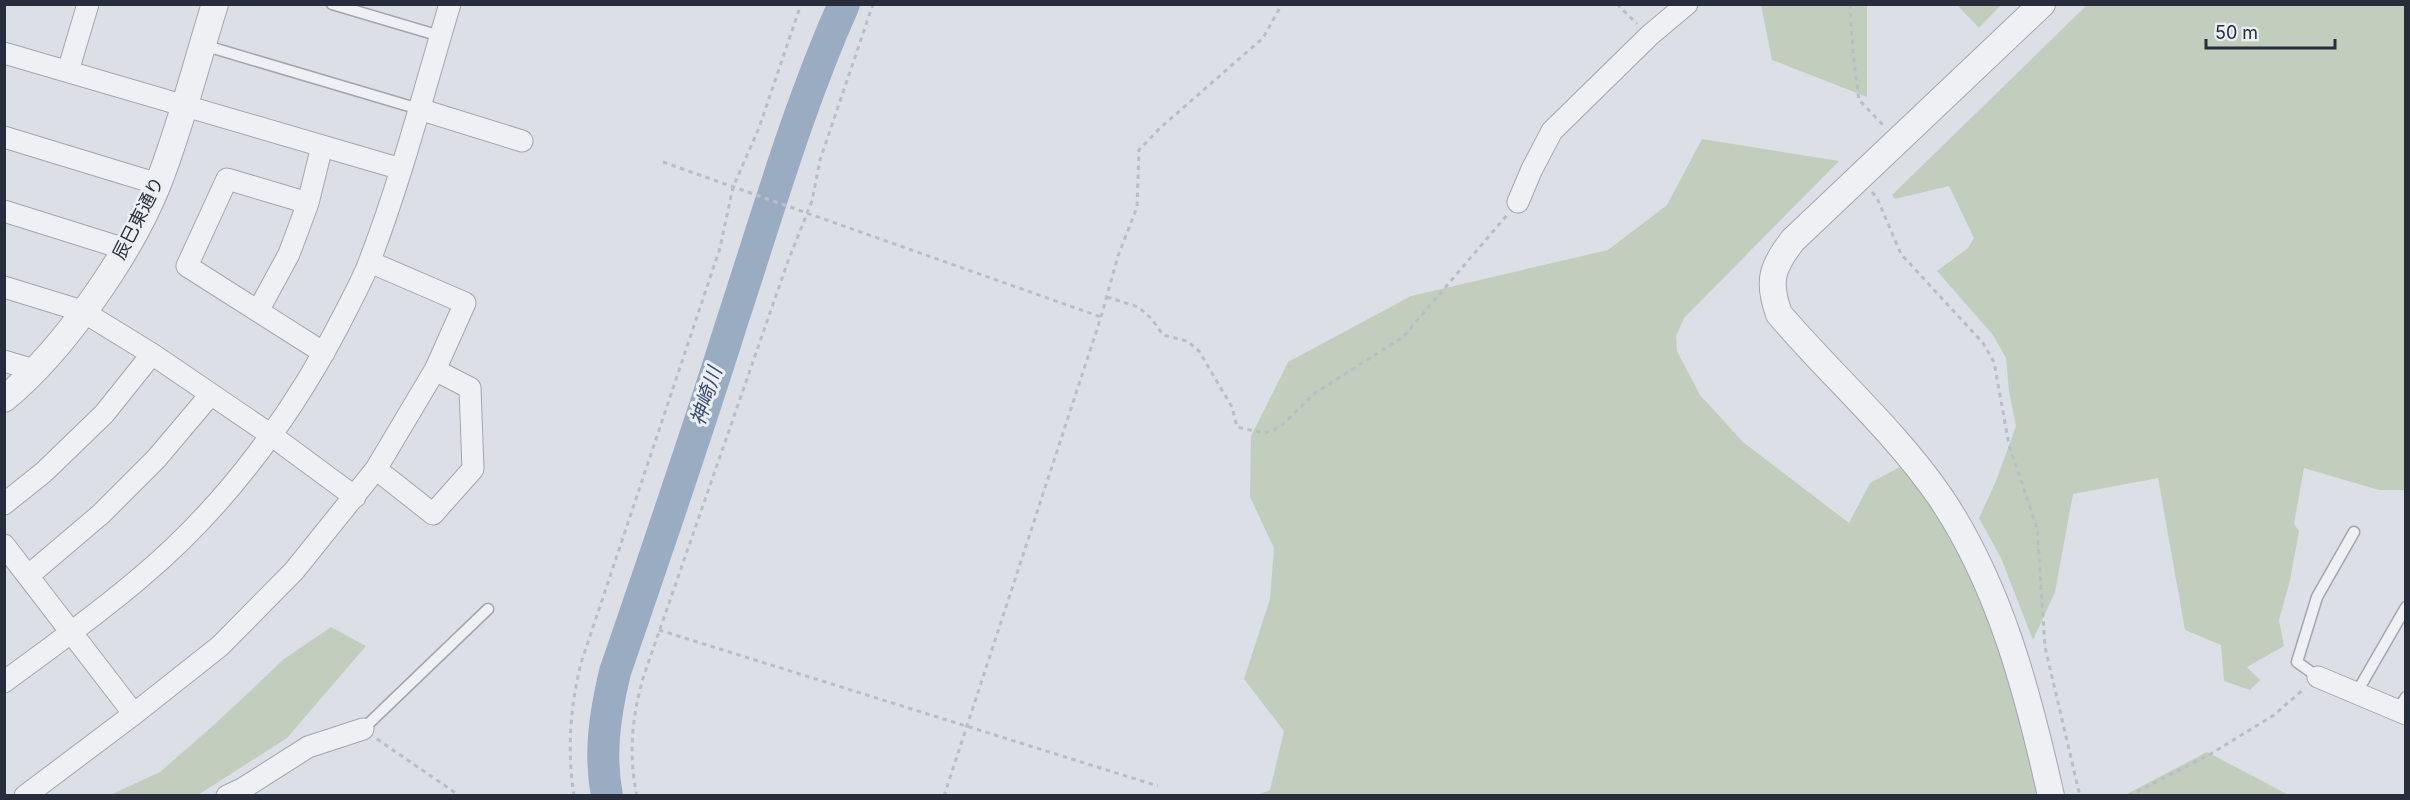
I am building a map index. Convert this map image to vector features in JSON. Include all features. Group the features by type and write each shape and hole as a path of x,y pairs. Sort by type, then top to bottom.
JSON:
{"street":[{"path":"68,71 88,4"},
{"name":"辰巳東通り","path":"4,399 34,370 82,311 104,283 125,249 158,184 215,4"},
{"path":"4,682 142,577 207,514 271,435 324,352 370,262 401,169 450,4"},
{"path":"1518,202 1552,130 1650,35 1687,4"},
{"path":"2042,4 1792,240 1778,259 1772,278 1772,296 1779,314 1897,442 1922,473 1941,499 1978,561 2008,639 2040,747 2051,795"},
{"path":"4,53 401,169"},
{"path":"419,109 522,141"},
{"path":"4,137 158,184"},
{"path":"258,311 289,254 308,203 322,146"},
{"path":"308,203 227,179 187,266 324,352"},
{"path":"4,211 125,249"},
{"path":"26,795 135,714 220,646 294,571 376,469 435,370 465,303 370,262"},
{"path":"4,287 82,311 153,354 271,435 355,497"},
{"path":"4,504 44,472 104,414 153,354"},
{"path":"4,361 34,370"},
{"path":"376,469 434,514 473,469 470,388 435,370"},
{"path":"28,576 109,506 156,459 211,394"},
{"path":"4,545 135,714"},
{"path":"2318,677 2403,707"},
{"path":"227,795 242,789 308,747 363,729"}],"lane":[{"path":"332,4 440,36"},
{"path":"202,45 419,109"},
{"path":"2318,677 2297,662 2318,597 2354,532"},
{"path":"2357,692 2406,607"},
{"path":"363,729 488,609"}],"path":[{"path":"574,795 570,762 570,716 581,663 595,615 720,248 733,187 759,128 801,4"},
{"path":"637,795 632,767 632,729 639,693 788,261 808,212 820,160 873,4"},
{"path":"944,795 1101,317 1118,256 1137,207 1139,150 1160,128 1263,38 1282,4"},
{"path":"1617,4 1650,35"},
{"path":"1850,4 1859,100 1898,142"},
{"path":"663,162 1101,317"},
{"path":"1860,176 1876,198 1901,254 1983,342 1994,362 2009,445 2037,528 2045,647 2080,795"},
{"path":"1107,297 1138,307 1163,335 1187,341 1199,351 1232,407 1237,427 1263,433 1272,431 1282,425 1315,393 1403,337 1518,202"},
{"path":"659,630 1158,786"},
{"path":"2129,795 2209,755 2274,715 2318,677"},
{"path":"363,729 460,795"}],"green space":[{"path":"1761,5 1867,5 1867,97 1772,60"},
{"path":"1957,5 2001,5 1979,28"},
{"path":"2087,5 2405,5 2405,490 2379,490 2304,468 2294,524 2299,531 2290,580 2279,620 2284,646 2247,667 2260,680 2250,690 2224,681 2221,645 2185,630 2158,478 2073,494 2055,592 2033,640 2001,558 1979,518 1996,481 2016,426 2009,391 2006,358 1993,335 1937,271 1968,248 1974,238 1949,186 1895,199 1892,195"},
{"path":"1702,139 1839,161 1684,318 1676,336 1677,351 1700,395 1743,442 1849,523 1870,483 1900,467 1945,527 1961,552 1981,592 2011,678 2043,795 1257,795 1270,790 1284,731 1244,679 1270,599 1274,548 1250,497 1251,436 1288,362 1411,296 1608,250 1667,205"},
{"path":"331,627 366,646 287,738 198,795 110,795 160,772 284,659"},
{"path":"2207,752 2289,795 2125,795"}],"waterway":[{"name":"神崎川","path":"607,796 603,749 608,703 615,672 784,162 812,82 844,4"}]}
